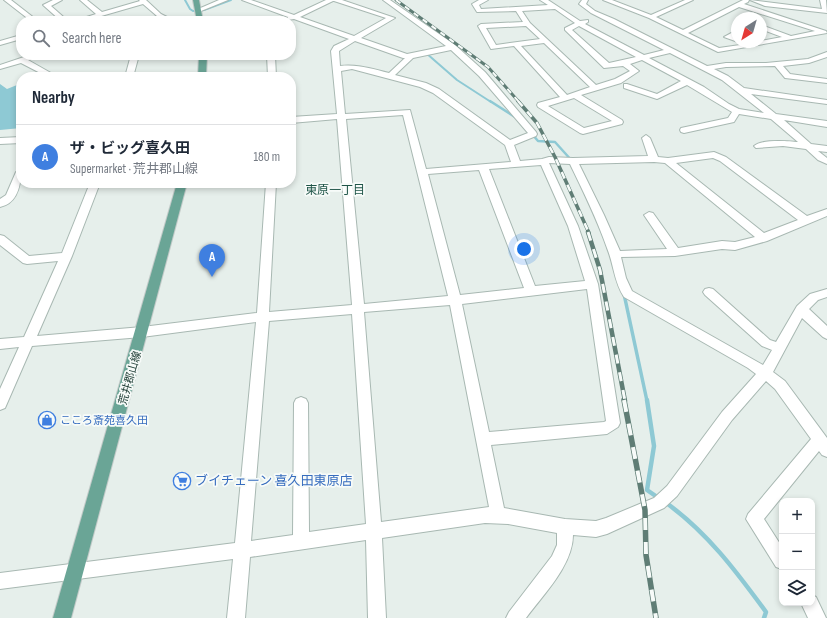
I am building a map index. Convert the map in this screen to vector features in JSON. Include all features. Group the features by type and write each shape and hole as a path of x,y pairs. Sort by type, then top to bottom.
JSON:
{"main road":[{"path":"196,0 200,16"},
{"path":"202,72 203,60"},
{"name":"荒井郡山線","path":"62,618 177,207 181,188"}],"street":[{"path":"7,0 28,16"},
{"path":"59,0 46,5 59,16"},
{"path":"83,0 100,14"},
{"path":"199,10 225,0"},
{"path":"245,0 291,16"},
{"path":"296,16 331,0"},
{"path":"336,0 392,18 336,49 353,239 374,530 377,618"},
{"path":"386,0 452,47 488,80 533,134 532,136 509,144"},
{"path":"485,0 475,4 479,11 556,7"},
{"path":"543,0 556,7 580,24 737,111 827,124"},
{"path":"585,0 582,2 582,5 707,68 742,90 808,146 821,159 827,162"},
{"path":"606,0 684,32 718,50 731,48"},
{"path":"651,18 690,0"},
{"path":"684,32 749,0"},
{"path":"753,0 765,4 779,3 826,11 823,0"},
{"path":"93,16 143,1 161,16"},
{"path":"739,4 825,32"},
{"path":"518,9 528,24 595,88"},
{"path":"600,15 580,24 565,27 607,66 624,63 671,50"},
{"path":"296,18 410,57"},
{"path":"528,24 481,26 494,47 546,41"},
{"path":"767,29 790,37"},
{"path":"767,41 825,32"},
{"path":"0,43 16,38"},
{"path":"516,44 565,97"},
{"path":"390,76 410,57 452,47"},
{"path":"808,61 827,54"},
{"path":"0,67 22,60 45,72"},
{"path":"130,72 134,60"},
{"path":"271,60 272,72"},
{"path":"707,68 726,65 776,64 808,61 827,64"},
{"path":"575,95 619,122 583,131 541,104 618,81 635,70 624,63"},
{"path":"776,64 780,66 784,73 788,76 827,81"},
{"path":"337,69 355,67 423,85 436,90 509,144 517,165"},
{"path":"627,86 657,98 686,82"},
{"path":"742,90 827,102"},
{"path":"684,130 731,120 737,111"},
{"path":"296,120 407,112 455,300 498,515"},
{"path":"646,138 654,159"},
{"path":"0,141 16,140"},
{"path":"759,146 783,142 827,149"},
{"path":"422,172 517,165 557,160 654,159 668,161 714,155 723,159 806,220"},
{"path":"573,161 600,215 614,250 624,289 628,294 766,372 780,385 823,445 754,519 779,556"},
{"path":"668,161 763,238"},
{"path":"483,440 607,428 611,427 613,423 592,284 573,226 544,162"},
{"path":"483,167 531,292"},
{"path":"0,204 10,197 16,183"},
{"path":"0,404 66,256 93,188"},
{"path":"236,618 263,317 271,188"},
{"path":"624,254 675,252 722,245 735,246 763,238 827,212"},
{"path":"649,215 675,252"},
{"path":"0,239 27,260 66,256"},
{"path":"0,344 142,332 263,317 455,300 592,284"},
{"path":"709,292 766,343 780,348"},
{"path":"0,581 242,550 486,515 498,515 565,527 596,529 607,526 652,507 664,499 678,483 722,422 766,372 801,309 814,297 827,293"},
{"path":"801,309 827,334"},
{"path":"301,403 301,541"},
{"path":"515,618 558,562 565,545 565,527"},
{"path":"811,606 817,618"}],"water":[{"path":"0,84 7,89 16,85 16,128 0,130"}],"waterway":[{"path":"185,0 190,9 193,11 204,10 231,0"},
{"path":"426,53 457,80 491,102"},
{"path":"490,101 518,119"},
{"path":"532,134 538,141 555,142 573,162"},
{"path":"624,294 647,401"},
{"path":"647,400 654,446 647,490 660,499"},
{"path":"665,502 694,526 720,553 766,612 764,618"}],"railway":[{"path":"396,0 488,67 519,102"},
{"path":"518,101 537,123 555,157 589,233"},
{"path":"588,232 600,270 625,401"},
{"path":"624,400 645,510 646,555 656,618"}],"place":[{"name":"ザ・ビッグ喜久田","path":"212,277"},
{"name":"こころ斎苑喜久田","path":"47,420"},
{"name":"ブイチェーン 喜久田東原店","path":"182,481"}],"district":[{"name":"東原一丁目","path":"335,190"}]}
